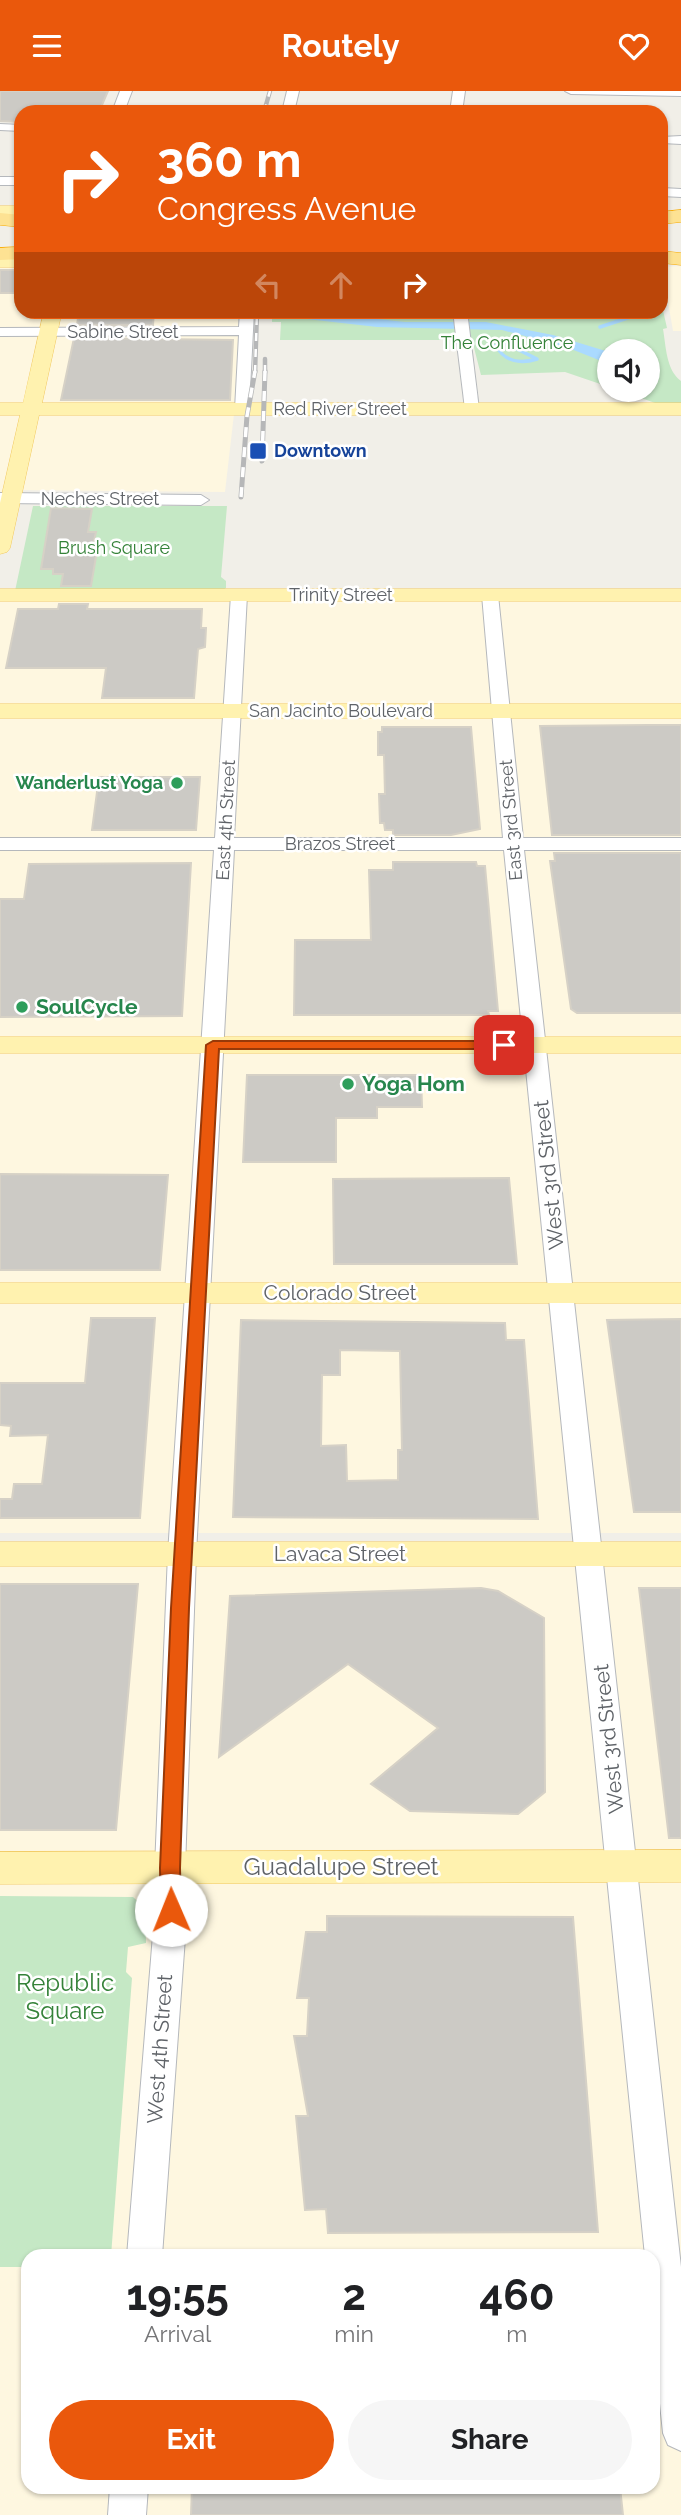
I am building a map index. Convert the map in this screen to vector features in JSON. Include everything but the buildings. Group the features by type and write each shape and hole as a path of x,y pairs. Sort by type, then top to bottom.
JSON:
{"main road":[{"path":"0,548 6,498 31,409 51,319"},
{"name":"Red River Street","path":"0,409 681,409"},
{"name":"Trinity Street","path":"0,596 681,595"},
{"name":"San Jacinto Boulevard","path":"0,711 681,711"},
{"path":"0,1045 681,1045"},
{"name":"Colorado Street","path":"0,1293 681,1293"},
{"name":"Lavaca Street","path":"0,1554 681,1553"},
{"name":"Guadalupe Street","path":"0,1868 681,1865"}],"street":[{"path":"571,91 623,96 681,93"},
{"path":"461,319 472,409"},
{"path":"242,409 247,320"},
{"name":"Sabine Street","path":"0,332 48,332 247,320"},
{"name":"Neches Street","path":"6,498 201,500"},
{"name":"East 4th Street","path":"213,1045 239,596"},
{"name":"East 3rd Street","path":"490,596 534,1045"},
{"name":"Brazos Street","path":"0,844 681,844"},
{"name":"West 4th Street","path":"145,2249 171,1910 170,1868 183,1554 213,1045"},
{"name":"West 3rd Street","path":"534,1045 681,2433"},
{"path":"127,2515 128,2494"}],"shaded area":[{"path":"0,265 14,265 14,319 244,319 239,414 234,414 225,492 6,490 0,521"},
{"path":"681,266 681,331 673,331 668,302 668,267"},
{"path":"0,600 681,600 681,1533 0,1533"},
{"path":"681,1548 681,2515 0,2515 0,1549"}],"green space":[{"name":"The Confluence","path":"272,319 665,319 667,328 663,329 668,357 672,371 681,381 681,409 672,403 652,402 660,402 660,339 597,339 597,383 565,372 481,375 472,340 280,340 281,322 272,322"},
{"name":"Brush Square","path":"33,506 227,506 221,577 226,581 226,588 221,591 15,591"},
{"name":"Republic Square","path":"0,1896 133,1897 145,1908 146,1943 128,1947 126,1972 132,1978 112,2249 21,2249 21,2267 0,2267"}],"water":[{"path":"307,319 486,322 553,335 597,348 597,359 566,347 502,330 377,327"}],"waterway":[{"path":"600,327 624,319"},
{"path":"490,346 496,346 504,355 514,360 537,359 507,344"}],"railway":[{"path":"266,105 270,91"},
{"path":"255,373 257,319"},
{"path":"265,359 265,371"},
{"path":"241,497 247,416 255,371"},
{"path":"262,461 265,371"}],"place":[{"name":"Downtown","path":"258,451"},
{"name":"Wanderlust Yoga","path":"177,783"},
{"name":"SoulCycle","path":"22,1007"},
{"name":"Yoga Hom","path":"348,1084"}],"route":[{"path":"171,1910 170,1868 180,1608 213,1045 504,1045"}]}
